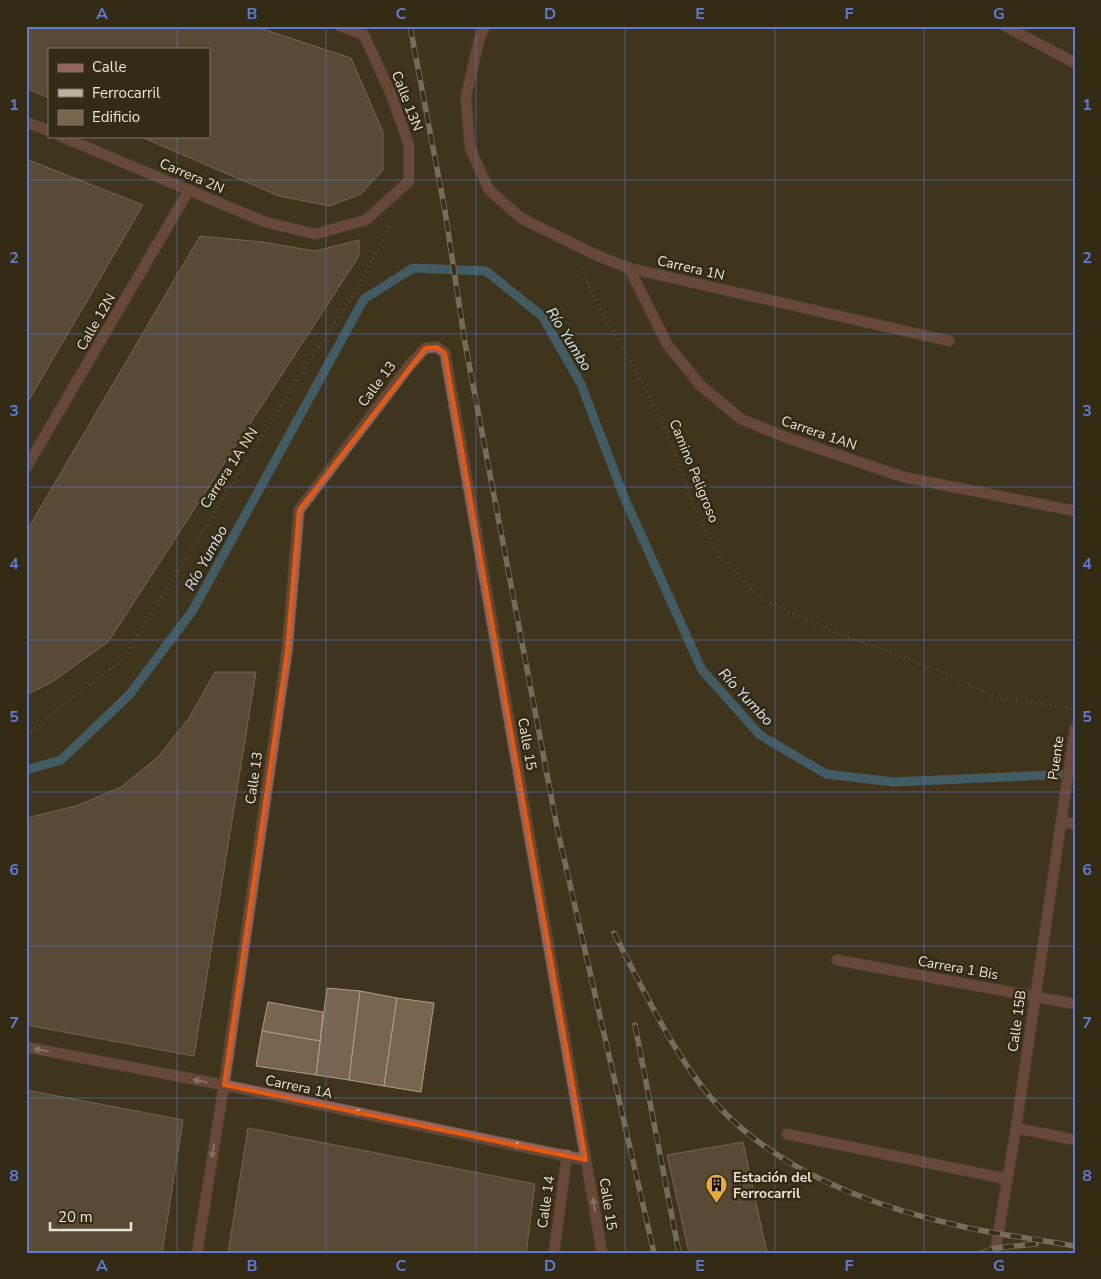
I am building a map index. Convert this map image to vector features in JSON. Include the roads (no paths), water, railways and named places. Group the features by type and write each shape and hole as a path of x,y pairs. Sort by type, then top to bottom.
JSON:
{"street":[{"name":"Calle 13N","path":"315,234 366,220 409,181 410,145 390,92 364,35 340,26"},
{"name":"Carrera 1N","path":"484,26 466,97 470,148 489,190 520,218 598,256 629,268 949,341"},
{"path":"1005,26 1075,63"},
{"path":"26,122 48,131"},
{"name":"Carrera 2N","path":"65,138 266,222 315,234"},
{"name":"Calle 12N","path":"26,468 189,190"},
{"name":"Carrera 1AN","path":"629,268 667,344 701,386 741,419 788,438 903,476 1075,511"},
{"name":"Calle 15","path":"425,348 437,347 445,353 602,1253"},
{"name":"Calle 13","path":"197,1253 224,1085 287,651 299,510 409,366 425,348"},
{"name":"Puente","path":"1066,792 1075,728"},
{"name":"Calle 15B","path":"995,1253 1016,1128 1034,996 1066,792"},
{"path":"1061,822 1075,824"},
{"name":"Carrera 1 Bis","path":"837,960 1075,1004"},
{"name":"Carrera 1A","path":"26,1047 224,1085 567,1156"},
{"path":"1016,1128 1075,1140"},
{"path":"787,1134 1007,1179"},
{"path":"567,1156 586,1160"},
{"name":"Calle 14","path":"554,1253 567,1156"}],"waterway":[{"name":"Río Yumbo","path":"26,770 61,760 129,695 193,610 364,299 413,268 486,271 542,316 581,384 624,497 702,670 760,735 826,774 893,782 1075,774"}],"railway":[{"path":"410,26 445,211 465,343 558,832 654,1253"},
{"path":"614,933 650,1003 692,1074 725,1113 749,1135 776,1154 834,1186 896,1209 974,1229 1075,1246"},
{"path":"635,1025 679,1253"},
{"path":"982,1253 995,1248 1036,1244"}],"place":[{"name":"Estación del Ferrocarril","path":"717,1204"}]}
